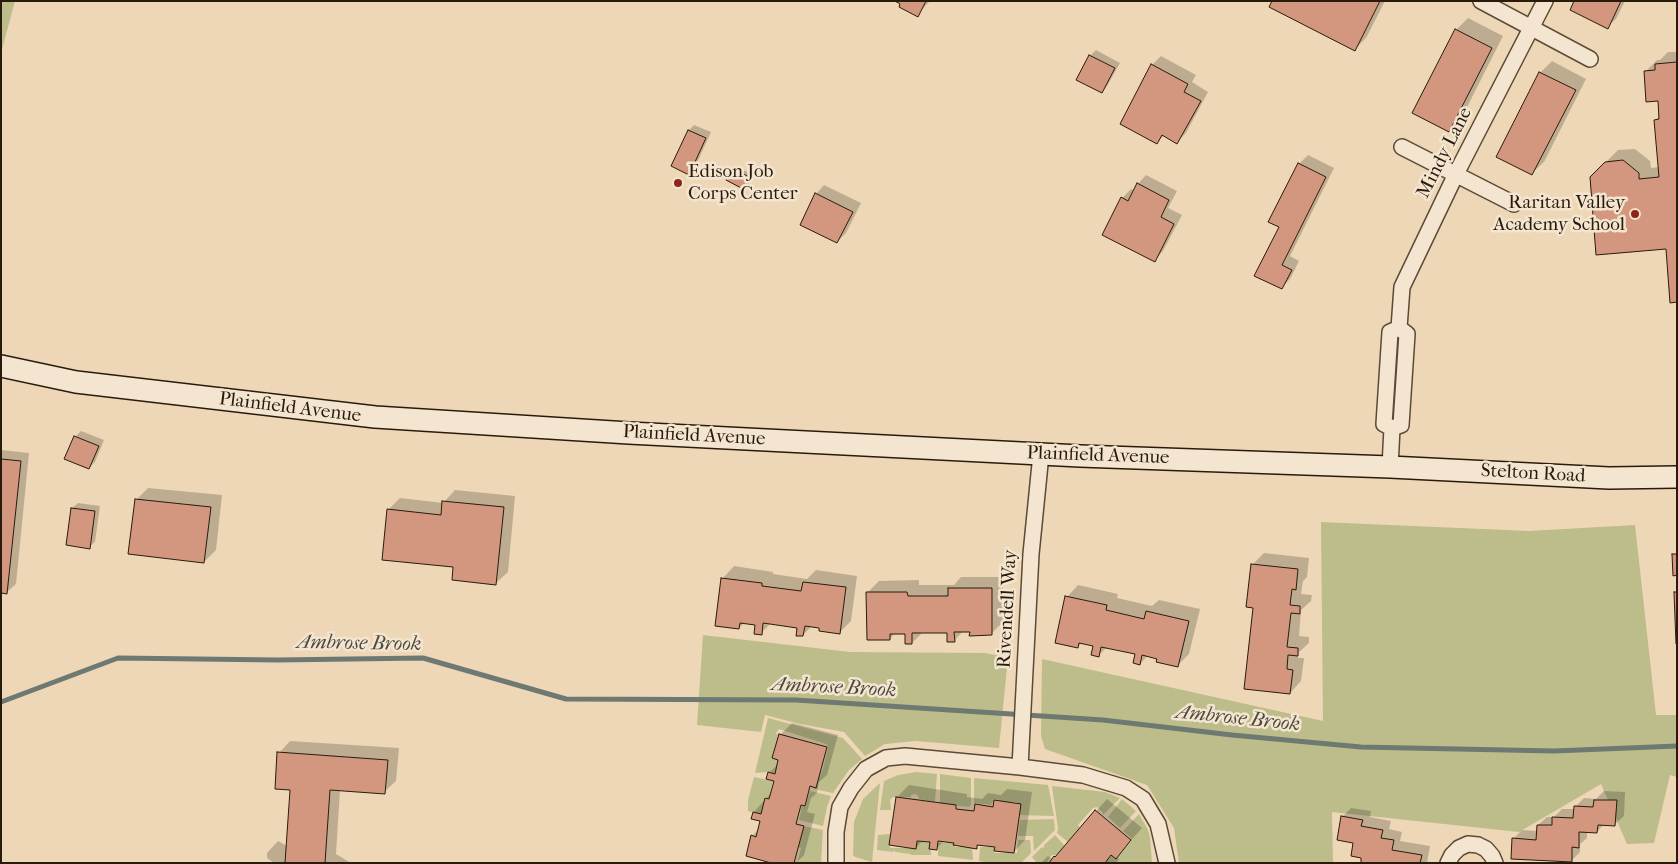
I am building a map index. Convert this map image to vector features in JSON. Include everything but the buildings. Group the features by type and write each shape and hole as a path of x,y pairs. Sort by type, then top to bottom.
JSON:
{"main road":[{"name":"Plainfield Avenue","path":"1,366 76,382 375,418 1040,454 1390,467"},
{"name":"Stelton Road","path":"1390,467 1609,478 1677,477"}],"street":[{"path":"1481,1 1590,59"},
{"name":"Mindy Lane","path":"1390,467 1392,428 1401,424 1407,334 1399,328 1402,287 1456,174 1545,1"},
{"path":"1402,147 1514,204"},
{"name":"Rivendell Way","path":"1020,767 1031,554 1040,454"},
{"path":"836,863 836,832 840,807 851,788 866,769 886,758 905,756 1083,775 1126,788 1143,799 1158,824 1168,863"},
{"path":"1448,863 1452,855 1459,848 1468,844 1478,845 1486,849 1495,863"}],"green space":[{"path":"1,1 15,1 1,53"},
{"path":"1321,522 1529,531 1635,525 1656,715 1677,715 1677,777 1670,775 1654,843 1627,844 1601,784 1519,832 1332,812 1333,863 1179,863 1174,828 1147,785 1045,749 1041,736 1042,659 1323,721"},
{"path":"703,635 850,652 984,653 1008,657 999,748 916,741 885,744 865,756 844,732 765,715 761,732 697,725"},
{"path":"768,718 843,738 862,759 849,770 833,793 814,789 823,769 828,747 826,744 779,729 776,733 778,735 773,759 779,759 776,774 767,772 755,773"},
{"path":"916,772 937,774 935,802 919,799 915,794 911,795 911,797 893,797 890,800 891,810 880,810 884,781 898,775"},
{"path":"940,774 971,778 971,805 969,807 940,804"},
{"path":"754,777 773,781 769,798 765,797 761,814 748,811 748,800"},
{"path":"974,778 1048,785 1054,816 1018,815 1017,802 999,802 1000,800 994,799 991,805 976,803 974,805"},
{"path":"880,783 872,862 853,855 854,822 863,799"},
{"path":"1052,786 1105,792 1120,798 1103,815 1097,807 1093,808 1078,825 1080,828 1068,842 1057,833"},
{"path":"810,791 831,796 823,826 799,820 802,806 805,807"},
{"path":"1122,799 1136,811 1120,828 1108,817"},
{"path":"1139,814 1150,837 1152,863 1105,863 1113,854 1116,859 1131,841 1131,838 1123,831"},
{"path":"1054,819 1055,830 1034,851 1033,836 1018,836 1020,820"},
{"path":"798,825 823,830 821,863 797,863 801,848 797,847"},
{"path":"878,835 891,835 889,846 891,848 915,848 916,842 930,842 931,855 911,855 895,852 895,850 893,852 877,850"},
{"path":"1055,835 1065,847 1059,855 1052,855 1046,863 1037,863 1032,857 1042,847 1044,848 1044,845"},
{"path":"1018,840 1030,840 1031,853 1021,863 979,861 980,847 994,847 994,853 1017,853"},
{"path":"954,842 955,847 972,847 973,860 938,856 938,843"}],"waterway":[{"name":"Ambrose Brook","path":"1,702 118,658 278,660 423,658 566,699 796,700 1103,720 1361,747 1554,751 1677,746"}],"place":[{"name":"Edison Job Corps Center","path":"678,183"},
{"name":"Raritan Valley Academy School","path":"1635,214"}]}
